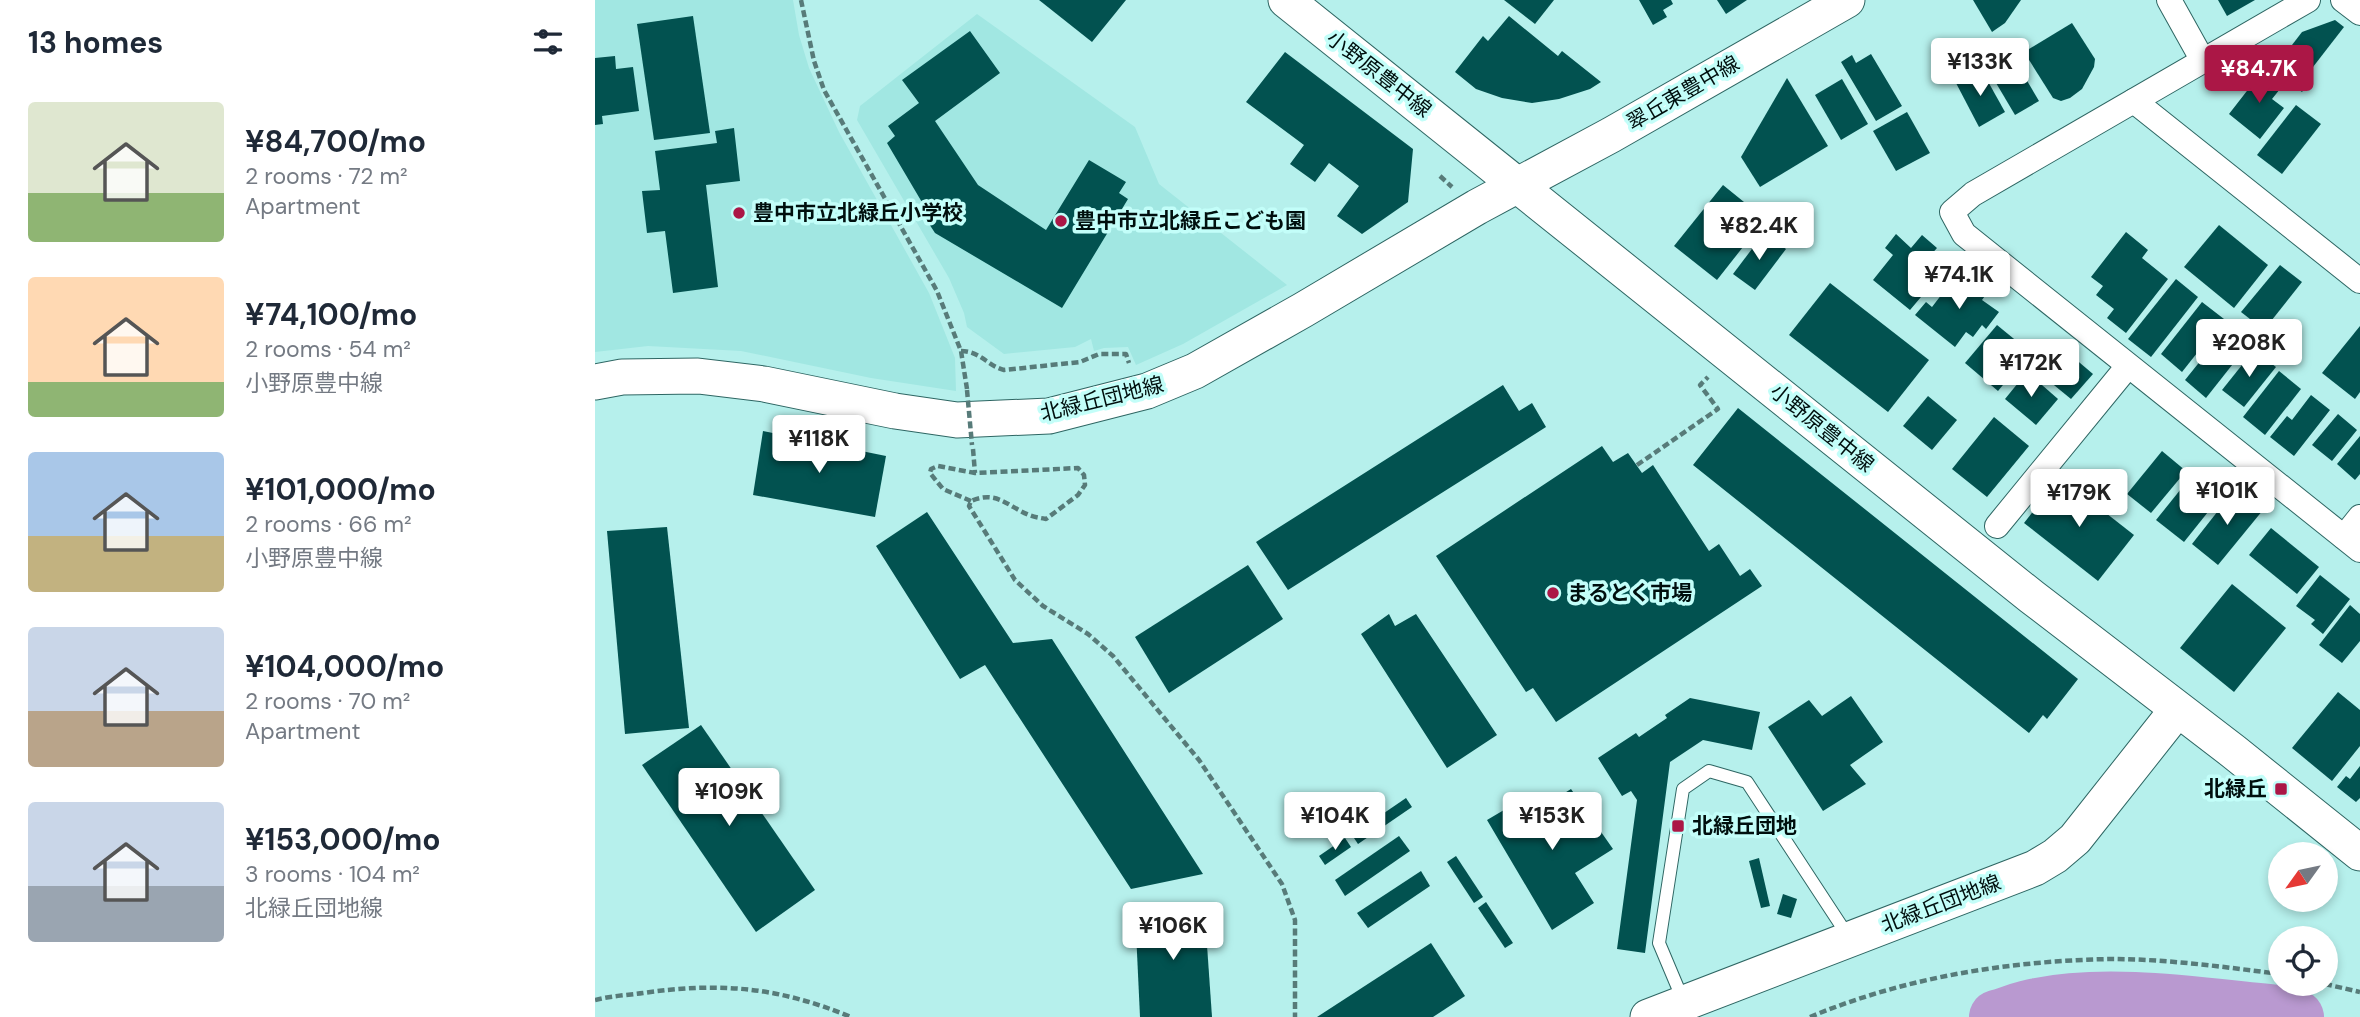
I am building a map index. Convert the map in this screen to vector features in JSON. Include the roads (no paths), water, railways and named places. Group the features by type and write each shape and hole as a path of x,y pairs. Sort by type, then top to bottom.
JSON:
{"street":[{"name":"小野原豊中線","path":"1286,0 2032,597 2360,853"},
{"name":"翠丘東豊中線","path":"1519,184 1847,0"},
{"path":"2169,0 2203,61"},
{"path":"2308,0 1973,194 1952,212 1964,234 2352,543 2360,516"},
{"path":"2343,0 2360,13"},
{"path":"2134,101 2360,281"},
{"name":"北緑丘団地線","path":"595,382 622,377 698,376 764,384 895,411 957,419 1049,416 1147,391 1195,371 1519,184"},
{"path":"1997,526 2128,366"},
{"name":"北緑丘団地線","path":"1648,1017 2035,867 2055,856 2075,839 2177,709"}],"lane":[{"path":"1685,1003 1660,943 1683,789 1709,771 1747,782 1850,939"}],"waterway":[{"path":"1996,1017 2032,1006 2095,999 2188,1003 2278,1012 2297,1017"}],"place":[{"name":"豊中市立北緑丘小学校","path":"739,213"},
{"name":"豊中市立北緑丘こども園","path":"1061,221"},
{"name":"まるとく市場","path":"1553,593"},
{"name":"北緑丘","path":"2281,789"},
{"name":"北緑丘団地","path":"1678,826"}]}
